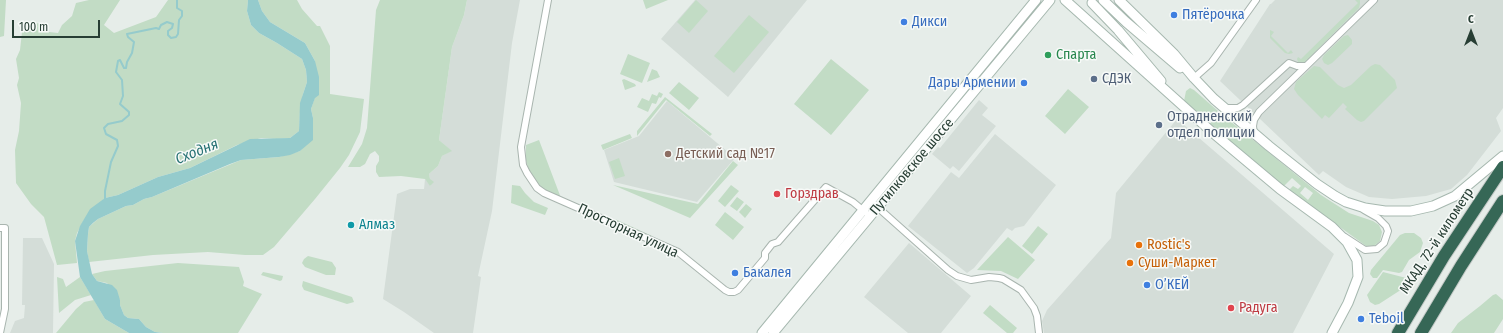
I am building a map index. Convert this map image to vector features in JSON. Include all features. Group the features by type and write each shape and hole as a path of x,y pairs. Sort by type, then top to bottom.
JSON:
{"highway":[{"name":"МКАД, 72-й километр","path":"1398,333 1444,256 1503,167"},
{"path":"1420,333 1503,201"}],"street":[{"name":"Просторная улица","path":"548,0 521,147 523,165 534,184 544,193 678,252 729,292 738,290 765,258 765,253 772,244 778,242 826,187 852,202 870,217"},
{"name":"Путилковское шоссе","path":"762,333 1036,0"},
{"name":"Путилковское шоссе","path":"773,333 1050,0"},
{"path":"1064,0 1212,132 1280,189 1342,235 1366,250 1377,249 1384,243 1388,231 1383,222 1356,205"},
{"path":"1076,0 1079,13"},
{"path":"1103,0 1126,22 1196,80"},
{"path":"1119,0 1174,54 1196,80 1223,107 1254,134 1317,184 1335,196 1356,205 1375,210 1398,212 1433,206 1455,196 1503,156"},
{"path":"1196,80 1211,63 1256,0"},
{"path":"1254,134 1254,120 1259,112 1374,0"},
{"path":"1092,3 1118,30 1182,105"},
{"path":"1223,107 1238,108 1243,105 1289,63 1297,66 1305,66"},
{"path":"871,201 948,270 957,276 971,280 990,277 1004,279 1021,290 1034,308 1037,316 1039,333"},
{"path":"1484,229 1503,210"},
{"path":"0,333 5,309 3,228"},
{"path":"1332,333 1348,303 1358,277 1357,260 1348,242 1342,235"}],"shaded area":[{"path":"467,0 520,0 512,43 492,211 478,276 481,277 473,333 434,333 383,299 397,194 410,189 424,189 425,179 431,186 429,174 438,166 442,156 451,151 439,140 452,47 464,15"},
{"path":"695,0 807,0 728,97 661,39"},
{"path":"1275,0 1503,0 1503,108 1496,118 1501,131 1467,175 1451,189 1426,196 1392,199 1369,197 1346,187 1323,171 1319,175 1220,81 1270,4"},
{"path":"979,100 988,108 982,115 996,126 959,171 953,166 950,169 932,154 938,147 940,148"},
{"name":"Детский сад №17","path":"667,101 735,158 697,202 614,182 604,150 639,136"},
{"path":"1177,119 1334,254 1293,333 1044,333 1042,321 1047,310 1111,238 1116,193"},
{"path":"995,134 1056,185 1024,226 1015,228 1012,231 1007,228 974,268 967,273 908,226 951,172 959,178"},
{"path":"23,238 42,238 54,264 53,333 10,333 15,321 24,318 25,305 22,305"},
{"path":"909,243 971,296 941,333 908,333 864,297"}],"green space":[{"path":"0,0 6,0 4,36 0,37"},
{"path":"89,0 120,0 104,25 114,33 156,17 168,0 248,0 247,11 251,25 259,33 302,59 306,70 307,82 300,111 299,131 290,138 261,138 237,145 190,168 158,177 118,195 105,198 84,220 77,233 75,241 77,263 57,265 44,217 31,204 16,183 15,150 19,131 21,103 17,85 19,78 16,59 20,50 22,32 38,23 47,23 49,32 58,33 62,25 72,16 76,3"},
{"path":"258,0 297,0 302,9 317,26 320,26 330,46 330,94 364,99 360,132 349,155 315,199 274,247 263,255 208,252 153,255 89,262 87,251 89,227 98,219 126,206 133,205 144,199 241,160 279,157 300,151 313,135 313,118 311,109 315,97 315,61 305,43 270,22 262,11"},
{"path":"380,0 467,0 464,15 452,47 439,140 452,151 442,156 438,166 429,174 430,179 434,182 430,186 425,179 401,176 379,177 376,172 376,166 379,161 379,156 375,151 370,154 365,164 360,167 348,167 362,144 367,128 376,10"},
{"path":"643,0 668,0 646,9"},
{"path":"696,0 708,11 689,33 677,22"},
{"path":"1355,0 1360,0 1359,8 1305,62 1298,62 1298,57 1301,59 1358,3"},
{"path":"749,15 769,32 734,73 714,56"},
{"path":"1270,30 1274,32 1271,36 1288,53 1291,50 1293,53 1289,54 1285,53 1270,38"},
{"path":"1348,35 1352,40 1352,44 1332,63 1328,65 1324,63 1322,59 1324,55 1344,36"},
{"path":"628,54 650,63 642,83 620,74"},
{"path":"831,59 869,90 831,135 794,104"},
{"path":"1375,64 1380,65 1395,80 1397,88 1364,121 1361,122 1345,109 1347,107 1343,103 1329,118 1325,115 1322,119 1294,89 1296,82 1314,66 1320,67 1338,85 1344,88 1351,85"},
{"path":"652,69 657,71 660,77 647,82"},
{"path":"624,79 635,84 636,86 625,90 622,80"},
{"path":"679,82 699,98 689,110 669,93"},
{"path":"1190,88 1218,111 1207,123 1184,101 1186,91"},
{"path":"1068,89 1089,107 1065,134 1045,116"},
{"path":"659,92 663,94 661,98 659,97 656,104 652,103 648,112 637,107 642,98 649,101 652,94 657,96"},
{"path":"665,97 712,134 710,136 666,100 637,136 637,131"},
{"path":"1220,113 1321,195 1349,213 1373,221 1379,225 1382,232 1380,241 1374,246 1366,246 1289,190 1293,186 1298,189 1301,186 1292,178 1284,186 1209,125","holes":["1305,187 1313,193 1308,200 1300,193"]},
{"path":"630,134 632,138 603,150 601,145"},
{"path":"539,140 561,198 538,185 529,171 526,160 526,145"},
{"path":"619,158 625,176 615,179 609,162"},
{"path":"733,161 738,165 690,218 613,185 698,204"},
{"path":"512,185 520,186 534,202 548,208 545,215 511,203"},
{"path":"731,185 739,191 725,207 718,201"},
{"path":"737,197 744,202 737,211 730,206"},
{"path":"746,204 752,209 745,218 739,212"},
{"path":"725,212 744,227 733,240 715,225"},
{"path":"615,219 652,236 651,238 614,222"},
{"path":"1038,226 1048,234 1032,254 1022,246"},
{"path":"1405,233 1414,233 1421,238 1423,243 1420,252 1409,260 1402,272 1399,273 1383,270 1377,278 1373,278 1370,274 1371,270 1400,235"},
{"path":"1008,237 1035,260 1018,279 1001,271 977,270"},
{"path":"308,256 332,262 336,268 335,275 326,275 305,267 302,263"},
{"path":"178,263 239,267 244,282 243,286 262,294 238,333 155,332 146,327 139,319 128,318 124,315 120,305 120,300 107,283 97,281 92,274 105,271"},
{"path":"263,272 283,276 282,280 280,281 261,275"},
{"path":"1383,272 1414,280 1379,304 1375,305 1370,302 1367,295"},
{"path":"57,277 63,279 66,287 80,277 91,295 75,300 59,313"},
{"path":"303,281 352,297 354,302 347,304 304,290 302,286"},
{"path":"1496,294 1503,300 1503,319 1494,333 1451,333 1458,323"},
{"path":"94,300 105,319 129,333 56,333 76,309 84,302"},
{"path":"990,305 1017,328 1013,333 1007,333 983,313"}],"water":[{"path":"248,0 258,0 262,11 270,22 305,43 315,61 319,77 319,95 315,98 311,109 313,118 313,140 300,151 290,155 241,160 230,164 144,199 133,205 126,206 98,219 89,227 87,251 92,274 97,281 112,285 117,290 124,315 128,318 139,319 146,327 155,332 163,333 129,333 105,319 80,277 75,241 80,226 90,209 105,198 118,195 158,177 190,168 250,139 290,138 299,131 300,103 307,82 306,70 302,59 259,33 251,25 247,11"}],"waterway":[{"path":"105,199 105,191 111,162 118,146 117,140 106,134 104,128 108,124 122,121 129,115 129,112 120,104 123,96 122,80 116,72 118,61 120,60 124,68 126,68 127,62 132,53 134,42 128,37 127,34 156,28 159,29 161,25 167,22 173,24 172,28 168,31 168,35 171,38 176,37 178,34 179,20 182,16 182,11 177,8 177,0"}],"place":[{"name":"Пятёрочка","path":"1174,15"},
{"name":"Дикси","path":"904,22"},
{"name":"Спарта","path":"1048,55"},
{"name":"СДЭК","path":"1094,79"},
{"name":"Дары Армении","path":"1024,83"},
{"name":"Отрадненский отдел полиции","path":"1159,125"},
{"name":"Детский сад №17","path":"668,154"},
{"name":"Горздрав","path":"777,194"},
{"name":"Алмаз","path":"351,225"},
{"name":"Rostic's","path":"1139,245"},
{"name":"Суши-Маркет","path":"1130,263"},
{"name":"Бакалея","path":"735,273"},
{"name":"О’КЕЙ","path":"1147,285"},
{"name":"Радуга","path":"1231,308"},
{"name":"Teboil","path":"1361,319"}],"water label":[{"name":"Сходня","path":"197,152"}]}
